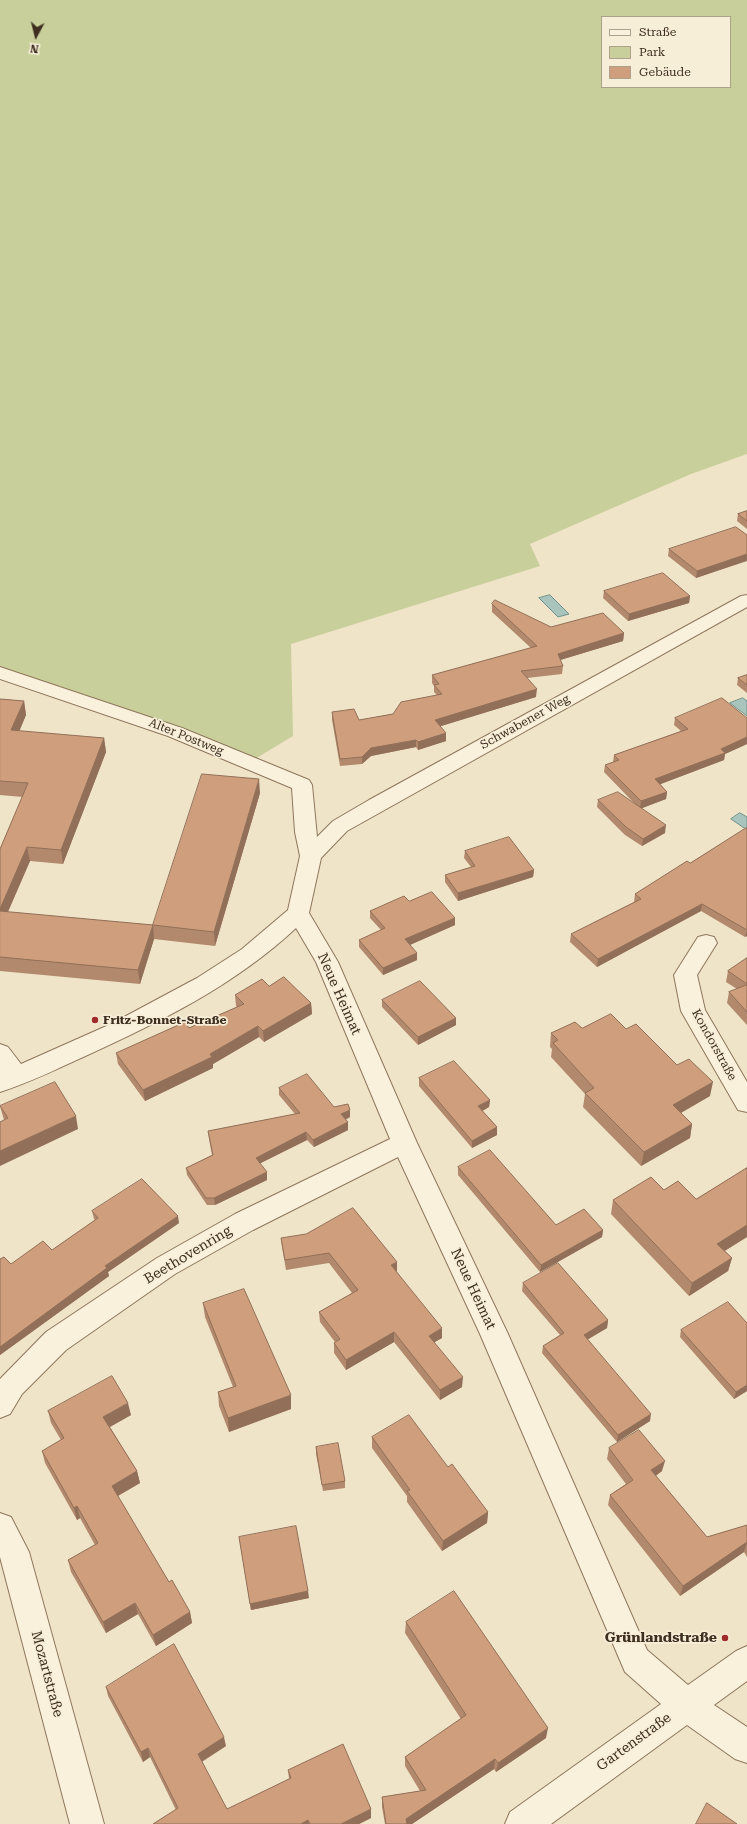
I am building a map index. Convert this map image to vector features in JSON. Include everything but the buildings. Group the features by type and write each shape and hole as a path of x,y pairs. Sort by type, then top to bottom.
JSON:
{"street":[{"name":"Schwabener Weg","path":"311,856 340,826 747,600"},
{"name":"Alter Postweg","path":"0,673 175,732 302,785 305,832 311,856"},
{"path":"0,1053 8,1080 128,1026 188,995 234,966 298,913 311,856"},
{"name":"Neue Heimat","path":"298,913 327,962 404,1143 494,1334 636,1661 686,1704"},
{"name":"Kondorstraße","path":"706,943 685,975 693,1011 747,1103"},
{"name":"Beethovenring","path":"0,1405 12,1385 56,1341 166,1266 244,1222 404,1143"},
{"name":"Mozartstraße","path":"0,1527 14,1552 87,1824"},
{"name":"Gartenstraße","path":"522,1824 686,1704 747,1662"},
{"path":"686,1704 747,1747"}],"green space":[{"path":"0,0 747,0 747,454 691,474 530,544 540,566 291,644 293,736 255,759 175,727 0,667"}],"water":[{"path":"550,595 569,614 558,617 539,598"},
{"path":"743,698 747,701 747,716 730,703"},
{"path":"740,813 747,817 747,830 731,819"}],"place":[{"name":"Fritz-Bonnet-Straße","path":"95,1020"},
{"name":"Grünlandstraße","path":"725,1638"}]}
